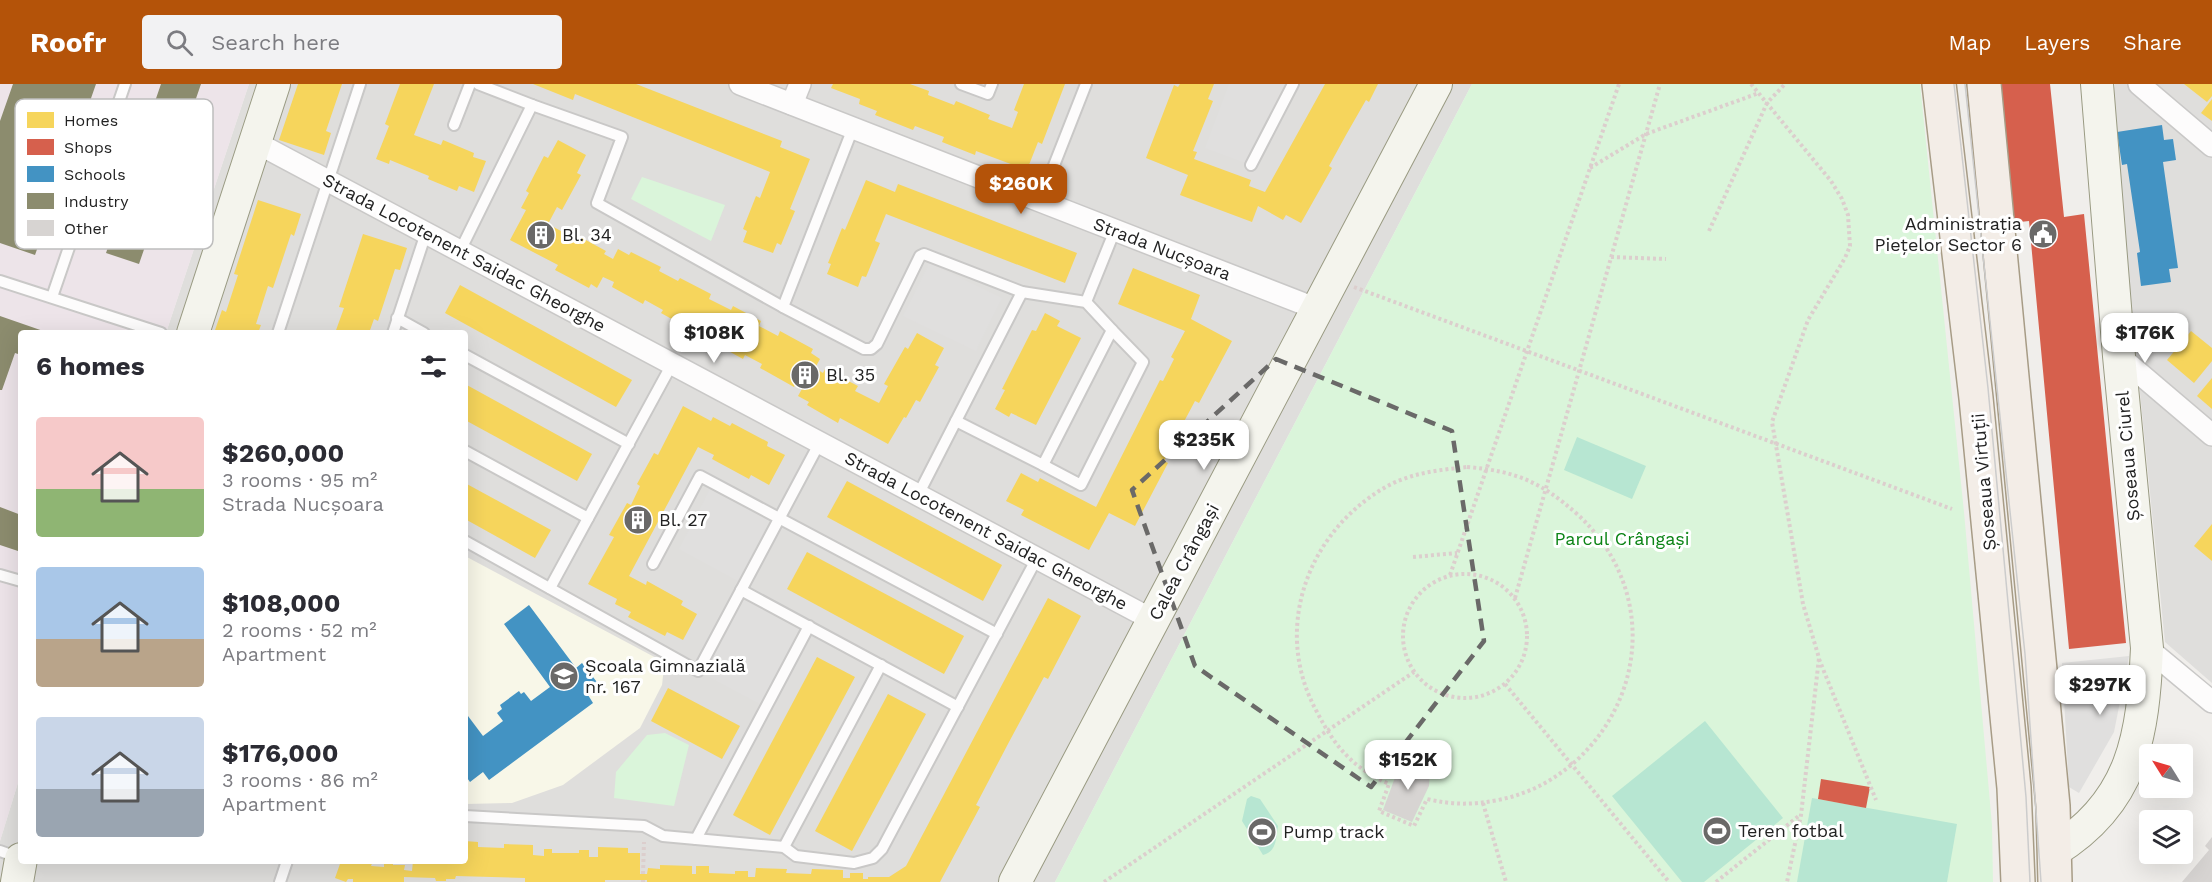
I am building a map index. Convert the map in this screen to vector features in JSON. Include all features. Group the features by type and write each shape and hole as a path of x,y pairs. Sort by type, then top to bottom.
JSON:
{"main road":[{"name":"Șoseaua Virtuții","path":"1939,84 1976,398 2014,788 2018,882"},
{"name":"Șoseaua Virtuții","path":"1984,84 2053,806 2055,866"}],"street":[{"path":"194,330 274,84"},
{"name":"Strada Nucșoara","path":"740,84 1317,309"},
{"path":"792,104 800,84"},
{"name":"Calea Crângași","path":"1016,882 1436,84"},
{"name":"Șoseaua Ciurel","path":"2055,866 2074,839 2106,807 2123,778 2136,746 2145,687 2147,648 2119,356 2097,84"},
{"path":"2139,84 2212,146"},
{"name":"Strada Locotenent Saidac Gheorghe","path":"255,142 1153,620"},
{"path":"2119,356 2212,435"},
{"path":"2147,648 2212,702"},
{"name":"Șoseaua Ciurel","path":"2053,806 2067,812 2073,811 2086,800 2098,784 2116,748 2147,648"},
{"path":"17,882 20,864"}],"lane":[{"path":"120,99 125,84"},
{"path":"279,330 360,84"},
{"path":"454,125 470,84"},
{"path":"478,84 621,137 597,203 783,307 867,350 877,345 922,254 926,254 1022,292 1086,302 1143,362 1081,484 956,421"},
{"path":"961,84 988,94 992,84"},
{"path":"1041,201 1086,84"},
{"path":"1251,165 1293,84"},
{"path":"460,251 532,105"},
{"path":"783,307 854,129"},
{"path":"1086,302 1115,230"},
{"path":"394,330 426,233"},
{"path":"52,297 68,249"},
{"path":"0,280 152,330"},
{"path":"918,495 1022,292"},
{"path":"398,318 419,330"},
{"path":"1043,465 1112,330"},
{"path":"468,357 629,444"},
{"path":"550,588 672,364"},
{"path":"468,543 698,671 820,442"},
{"path":"468,453 588,518"},
{"path":"653,564 700,476 997,634"},
{"path":"468,816 644,826 663,836 784,847 796,856 854,863 867,861 878,855 1037,558"},
{"path":"0,574 18,580"},
{"path":"741,590 958,706"},
{"path":"696,839 809,626"},
{"path":"784,847 881,665"},
{"path":"0,851 18,857"},
{"path":"280,882 286,864"}],"path":[{"path":"1450,575 1619,84"},
{"path":"1515,598 1660,84"},
{"path":"1751,84 1831,181 1848,215 1850,246 1818,301 1800,339 1772,422 1803,604 1819,658 1876,800"},
{"path":"1709,231 1767,103 1785,84"},
{"path":"1590,168 1646,134 1759,93"},
{"path":"1611,257 1666,259"},
{"path":"1333,280 1952,509"},
{"path":"1467,468 1487,469 1515,474 1545,488 1589,525 1613,557 1626,590 1633,632 1631,662 1620,700 1598,737 1572,764 1538,788 1516,797 1483,803 1448,804 1427,799 1414,826 1379,812 1389,784 1369,775 1352,761 1327,731 1305,686 1296,644 1300,598 1306,577 1320,550 1348,514 1385,487 1407,478 1429,472 1467,468"},
{"path":"1413,556 1457,552"},
{"path":"1468,573 1486,577 1502,585 1515,598 1523,614 1527,633 1525,652 1518,669 1505,683 1490,693 1473,698 1455,698 1432,690 1414,672 1406,658 1402,637 1405,616 1415,597 1431,583 1450,575 1468,573"},
{"path":"1787,882 1801,815 1819,658"},
{"path":"1104,882 1414,672"},
{"path":"1505,683 1669,882"},
{"path":"1483,803 1506,882"},
{"path":"1716,882 1801,815"},
{"path":"643,874 644,826"}],"highlighted area":[{"path":"1276,359 1452,431 1484,641 1371,787 1195,666 1132,490"}],"shaded area":[{"path":"0,84 249,84 213,192 213,99 15,99 15,249 194,249 167,330 18,330 18,783 0,841"},
{"path":"249,84 1472,84 1055,882 0,882 0,841 18,783 18,864 468,864 468,330 167,330 194,249 213,249 213,192"},
{"path":"1229,84 1293,84 1251,165 1205,148"},
{"path":"2115,84 2212,84 2212,683 2165,642 2112,114"},
{"path":"929,263 1002,298 976,351 903,316"},
{"path":"710,489 770,520 738,581 679,549"},
{"name":"Școala Gimnazială nr. 167","path":"468,558 660,660 664,668 662,685 640,728 563,785 512,803 468,804"},
{"path":"741,590 803,623 760,704 698,671"},
{"path":"2129,656 2114,732 2079,793 2069,787 2062,663"}],"green space":[{"name":"Parcul Crângași","path":"1472,84 1920,84 1964,512 1992,825 1993,882 1055,882"},
{"path":"642,177 725,205 711,241 631,199"},
{"path":"1577,437 1646,466 1632,499 1564,470"},
{"path":"1705,721 1783,818 1704,882 1682,882 1612,796"},
{"path":"665,733 689,745 674,806 614,798 616,772 647,735"},
{"name":"Pump track","path":"1251,796 1260,799 1278,826 1271,851 1263,855 1242,821 1247,799"},
{"path":"1812,798 1957,824 1947,882 1797,882"}],"building: Homes":[{"path":"298,84 342,84 326,131 331,133 324,155 279,140"},
{"path":"400,84 434,84 414,135 441,145 443,140 474,153 473,157 486,161 474,192 459,186 457,191 428,179 429,176 390,160 389,164 376,159 389,126 385,124"},
{"path":"533,84 636,84 782,141 780,147 810,159 790,209 795,211 781,245 777,243 773,253 743,242 747,231 743,229 756,196 760,198 770,172 575,94 573,100"},
{"path":"833,84 910,84 929,91 928,95 954,105 956,101 990,115 988,119 1012,128 1018,112 1014,110 1024,84 1065,84 1042,144 1038,142 1027,170 976,151 975,155 942,142 944,137 915,126 913,130 875,115 877,111 859,104 860,99 831,88"},
{"path":"1180,84 1214,84 1208,99 1213,101 1193,151 1197,152 1194,159 1251,180 1249,186 1265,192 1325,84 1378,84 1369,102 1366,100 1346,135 1329,166 1332,168 1301,223 1286,215 1283,220 1258,206 1252,222 1180,195 1188,175 1146,158 1174,85 1178,87"},
{"path":"2184,84 2212,84 2212,96 2207,102"},
{"path":"2212,99 2212,121 2201,113"},
{"path":"558,140 586,155 577,173 581,175 562,210 557,207 548,224 572,237 573,233 606,251 604,254 613,259 618,249 629,255 631,252 661,267 659,271 678,281 680,278 711,294 709,299 731,310 733,306 761,321 759,326 778,336 780,331 813,349 811,353 820,359 815,368 823,373 825,369 858,386 855,391 879,403 888,386 884,384 905,347 908,349 917,333 944,348 935,365 939,367 920,402 916,400 888,444 840,418 838,423 807,405 809,402 798,396 803,387 796,383 794,387 760,368 762,364 745,355 743,359 712,342 714,338 695,328 693,331 661,313 663,310 645,300 643,304 612,287 614,282 603,277 597,288 591,284 589,288 555,270 558,265 510,240 526,210 521,208 529,193 526,191 544,156 548,158"},
{"path":"866,180 895,192 898,184 1077,253 1065,283 886,214 875,241 880,243 866,277 862,276 858,287 827,274 831,264 828,263 842,228 845,230"},
{"path":"258,200 301,214 294,236 291,234 273,288 268,286 256,324 261,325 259,330 215,330 222,310 226,312 238,275 234,274"},
{"path":"363,234 407,248 400,270 395,269 378,321 374,319 370,330 336,330 344,308 339,307"},
{"path":"1133,268 1200,295 1191,319 1232,341 1199,403 1195,401 1179,431 1164,461 1168,463 1135,526 1109,513 1089,550 1021,515 1024,510 1006,501 1021,473 1038,482 1040,478 1096,507 1160,380 1163,381 1174,359 1171,357 1185,331 1118,304"},
{"path":"460,285 632,380 616,407 445,313"},
{"path":"1045,313 1060,321 1057,326 1081,338 1036,425 1011,413 1009,417 995,409 1005,390 1002,389 1032,330 1036,331"},
{"path":"2191,331 2212,348 2212,361 2194,383 2167,360"},
{"path":"2212,378 2212,409 2197,396"},
{"path":"468,386 592,454 577,481 468,422"},
{"name":"Bl. 27","path":"683,406 711,421 713,417 730,426 732,423 768,442 767,446 785,455 769,485 751,475 749,479 712,459 714,455 698,447 629,576 646,585 647,581 683,601 681,605 697,614 683,640 667,632 665,636 628,617 631,612 615,604 617,599 588,584 614,537 609,535 627,503 631,505 640,486 637,484 654,453 658,455"},
{"path":"847,481 1002,565 983,601 827,517"},
{"path":"468,485 551,530 535,558 468,521"},
{"path":"2212,524 2212,561 2194,546"},
{"path":"807,552 964,636 944,674 787,589"},
{"path":"1048,598 1081,616 1048,679 1044,677 1009,742 976,805 980,807 940,882 605,880 605,882 525,882 525,878 456,876 455,879 446,879 446,881 436,881 435,878 404,877 404,882 353,882 353,879 348,879 346,882 335,878 340,864 372,864 371,866 384,867 384,864 405,865 404,870 412,871 413,864 468,864 468,841 478,842 478,847 504,848 504,844 533,845 533,855 544,856 544,849 552,849 552,853 579,853 579,850 589,850 589,857 598,857 598,847 628,848 628,853 640,853 640,874 647,874 648,868 660,869 660,865 692,866 692,874 696,874 696,866 709,866 709,873 735,874 735,871 748,871 748,877 755,877 756,868 787,869 786,873 811,874 812,869 843,870 843,878 850,878 850,873 863,873 863,879 868,879 868,877 889,877 906,866"},
{"path":"817,657 855,677 770,835 733,815"},
{"path":"668,688 740,726 722,759 651,721"},
{"path":"888,694 926,714 852,851 815,831"}],"building: Shops":[{"path":"1997,84 2050,84 2064,217 2084,214 2126,643 2069,649 2029,221 2011,223"},
{"path":"1821,779 1870,787 1866,808 1818,799"}],"building: Schools":[{"path":"2162,125 2164,140 2173,139 2176,160 2163,162 2178,268 2169,269 2171,282 2141,286 2137,253 2140,252 2127,164 2122,165 2117,132"},
{"path":"529,605 576,668 582,663 600,686 588,695 593,703 489,780 483,772 470,782 468,779 468,716 483,736 503,721 497,713 502,709 500,705 519,691 521,694 524,692 531,701 550,687 504,624"}],"building: Industry":[{"path":"13,84 96,84 91,99 15,99 15,248 0,243 0,121"},
{"path":"161,84 201,84 196,99 156,99"},
{"path":"18,249 37,249 35,255"},
{"path":"107,249 144,249 139,264 106,253"},
{"path":"0,316 40,330 18,330 18,354 15,353 2,390 0,390"},
{"path":"0,507 18,514 18,551 0,545"}],"building: Other":[{"path":"1409,760 1430,769 1429,786 1412,822 1383,810 1397,772"},
{"path":"2212,837 2212,882 2182,882 2209,850 2205,846"}],"tram line":[{"path":"1954,84 1988,388 2026,797 2030,882"},
{"path":"1965,84 2025,654 2041,882"}],"place":[{"name":"Administrația Piețelor Sector 6","path":"2043,234"},
{"name":"Bl. 34","path":"541,235"},
{"name":"Bl. 35","path":"805,375"},
{"name":"Bl. 27","path":"638,520"},
{"name":"Școala Gimnazială nr. 167","path":"564,676"},
{"name":"Teren fotbal","path":"1717,831"},
{"name":"Pump track","path":"1262,832"}]}
